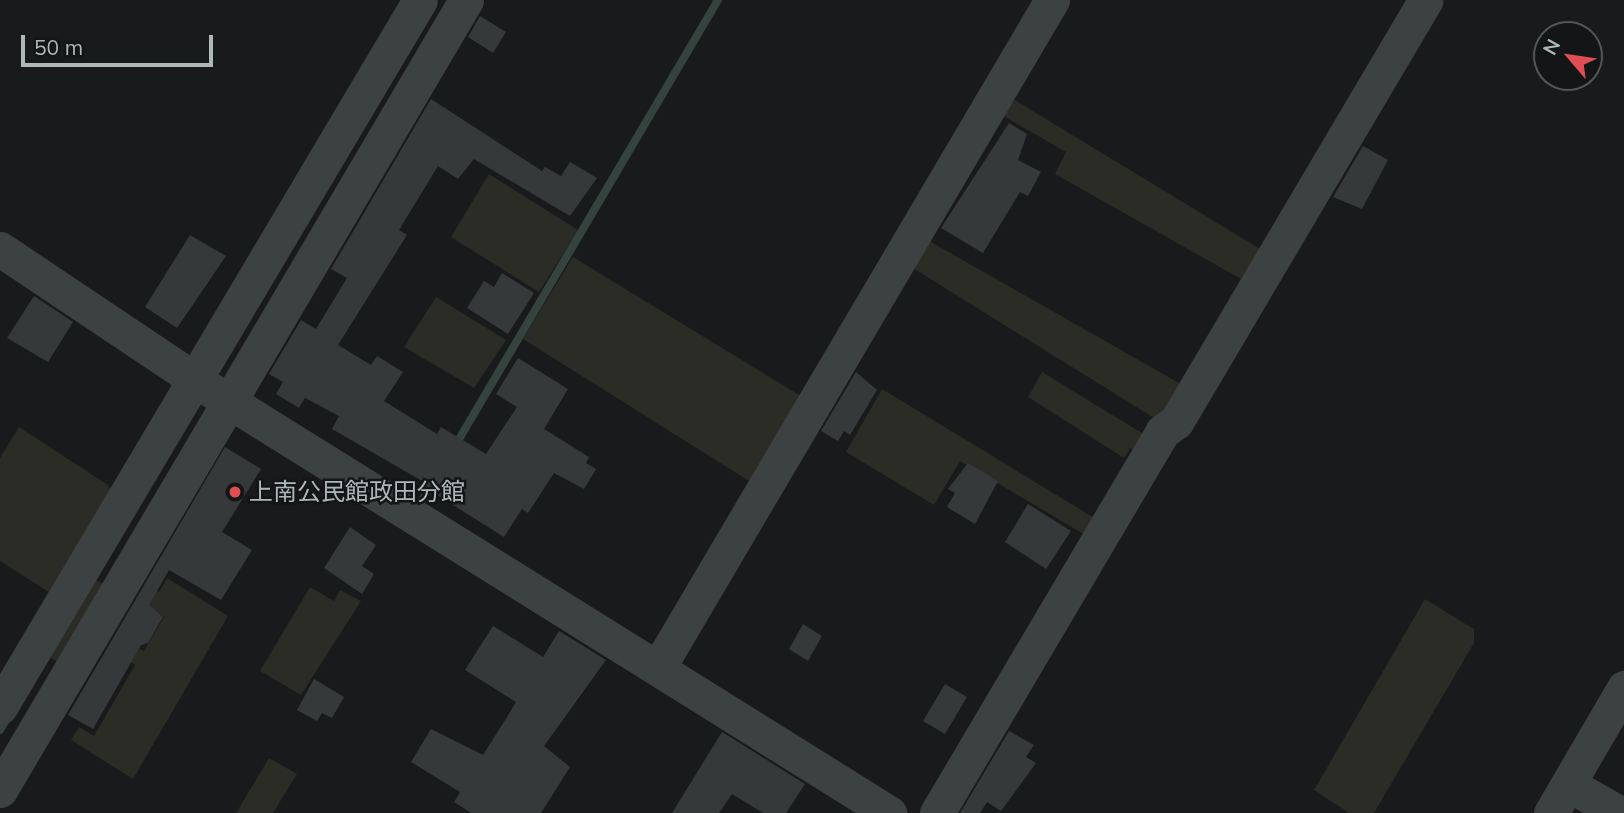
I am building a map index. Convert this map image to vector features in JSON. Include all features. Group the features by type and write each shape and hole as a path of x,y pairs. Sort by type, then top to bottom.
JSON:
{"street":[{"path":"0,790 210,389 420,0"},
{"path":"0,707 466,0"},
{"path":"663,661 1052,0"},
{"path":"937,813 1162,432 1176,422 1426,0"},
{"path":"0,249 210,389 663,661 889,813"},
{"path":"1619,813 1561,796 1624,688"}],"shaded area":[{"path":"1008,96 1265,252 1248,283 1055,174 1066,152 998,113"},
{"path":"489,174 578,230 539,292 451,237"},
{"path":"924,238 1186,387 1162,423 908,265"},
{"path":"573,257 809,401 757,486 523,339"},
{"path":"436,297 506,340 474,388 404,347"},
{"path":"1042,372 1150,438 1141,453 1130,448 1124,458 1028,397"},
{"path":"882,389 1101,522 1092,539 960,461 934,505 846,452"},
{"path":"19,427 108,485 115,496 55,596 0,561 0,458"},
{"path":"167,578 228,616 133,779 71,740 79,727 94,736 135,665 120,655 128,642 144,651 164,617 138,599 147,585 159,592"},
{"path":"94,579 112,589 66,667 48,656"},
{"path":"310,587 334,601 340,590 361,601 301,695 260,671"},
{"path":"1425,599 1474,629 1474,643 1374,813 1349,813 1314,790"},
{"path":"269,758 297,774 273,813 236,813"}],"building":[{"path":"480,16 506,32 493,53 468,37"},
{"path":"431,99 542,171 545,167 561,176 570,162 597,178 570,216 474,159 458,179 438,166 399,230 407,235 338,345 371,365 377,356 403,372 384,401 437,434 441,427 486,454 517,407 496,394 518,358 568,389 544,429 589,457 586,463 596,469 584,489 554,473 528,513 522,509 504,537 434,493 436,489 332,429 339,416 305,398 299,408 276,394 283,382 269,374 301,320 316,329 347,278 331,269"},
{"path":"1009,123 1027,134 1018,160 1041,172 1028,196 1020,192 983,253 941,228"},
{"path":"1363,146 1388,160 1362,209 1333,197"},
{"path":"190,235 226,256 177,328 145,307"},
{"path":"502,273 534,293 508,334 467,308 484,281 494,287"},
{"path":"34,296 73,322 48,362 7,338"},
{"path":"856,372 877,390 850,435 844,431 838,441 821,431"},
{"path":"225,447 261,469 222,532 252,550 221,600 169,570 149,605 163,617 148,643 141,645 93,729 68,715"},
{"path":"968,463 998,481 975,524 947,507 955,493 948,489"},
{"path":"1028,504 1071,531 1046,569 1005,542"},
{"path":"350,527 376,545 362,566 374,574 362,594 324,568"},
{"path":"803,624 822,636 808,661 789,649"},
{"path":"493,626 543,657 559,631 606,660 544,746 570,767 541,813 471,813 454,802 460,792 411,762 431,729 483,755 507,717 516,702 465,670"},
{"path":"314,679 344,697 332,718 322,713 317,721 297,710"},
{"path":"945,684 967,697 945,734 923,721"},
{"path":"1009,731 1034,745 1026,757 1036,763 1001,811 987,802 980,813 960,813"},
{"path":"722,732 805,784 786,813 763,813 732,794 719,813 672,813"}],"waterway":[{"path":"455,446 718,0"},
{"path":"421,502 436,478"},
{"path":"0,730 9,715"}],"place":[{"name":"上南公民館政田分館","path":"235,492"}]}
